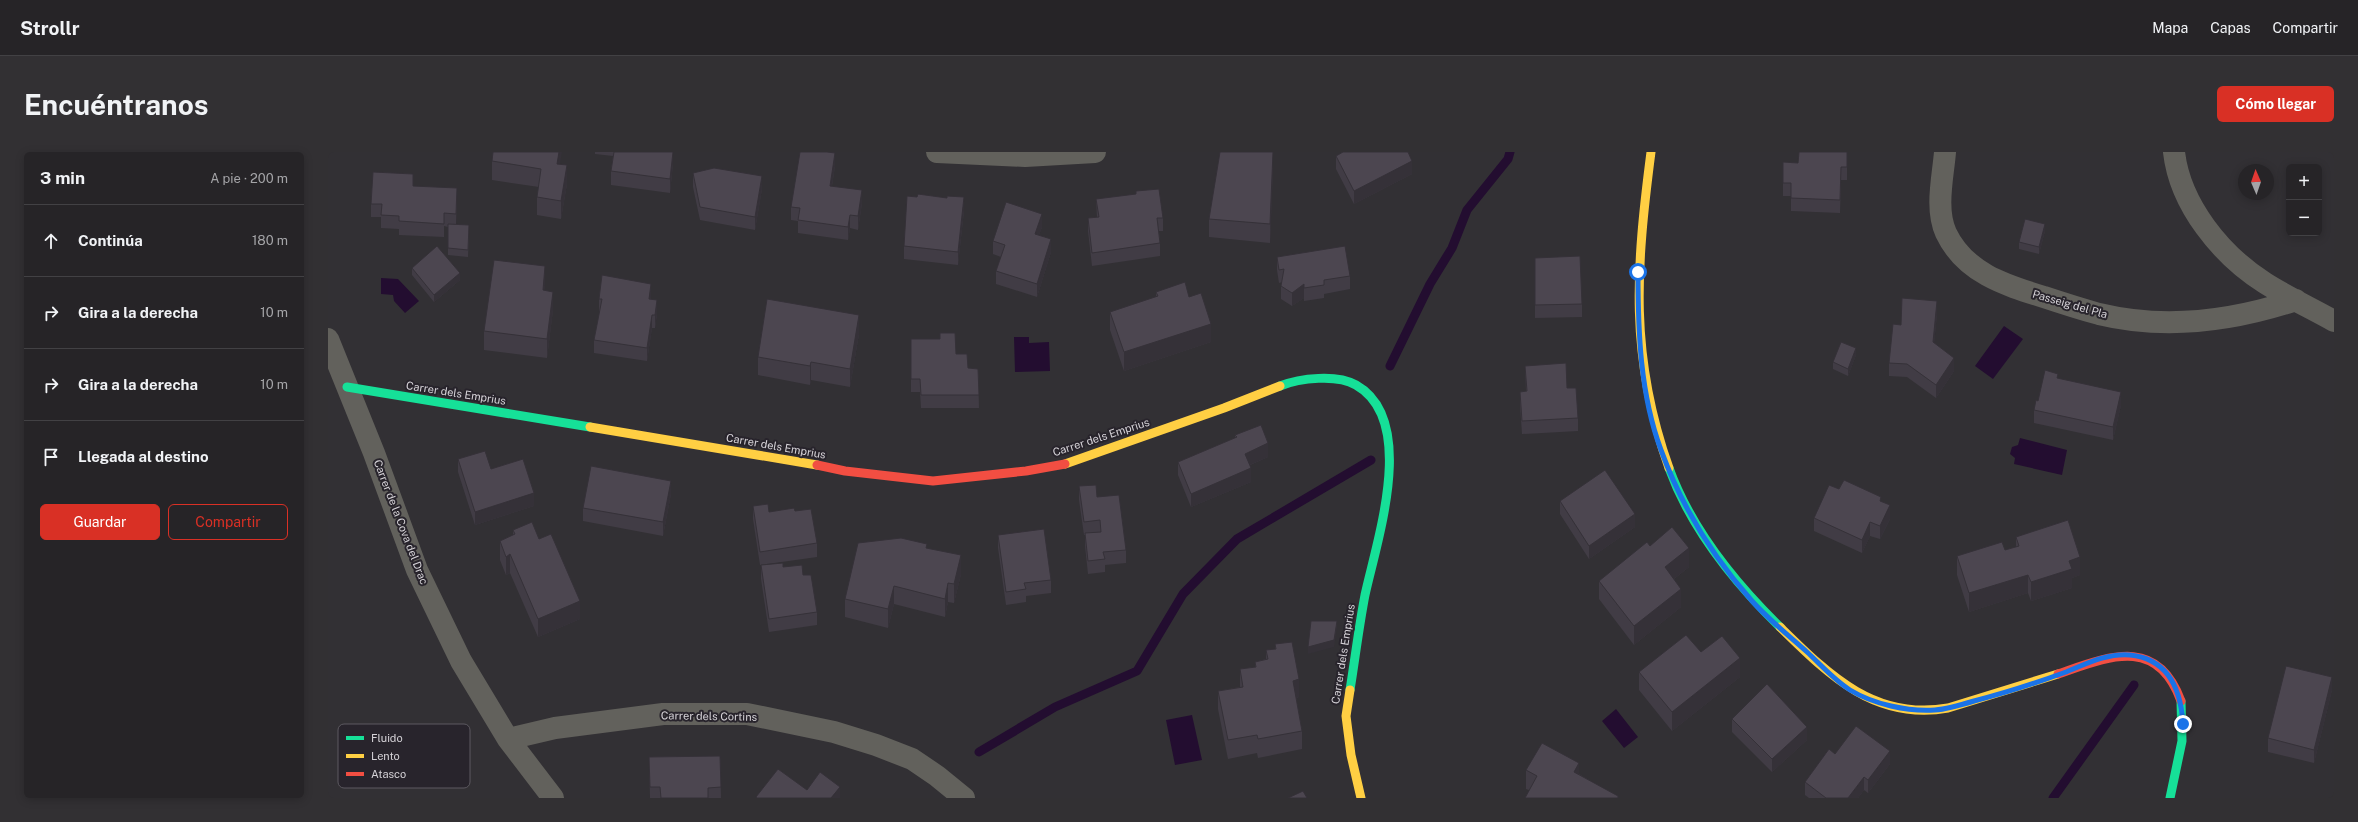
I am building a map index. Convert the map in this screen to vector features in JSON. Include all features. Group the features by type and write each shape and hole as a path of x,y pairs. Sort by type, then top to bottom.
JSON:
{"street":[{"path":"937,152 1025,156 1094,152"},
{"path":"1652,152 1638,272 1640,357 1648,402 1660,448 1677,488 1694,520 1717,555 1752,601 1850,690 1875,701 1900,707 1935,710 2021,688 2091,661 2129,655 2147,659 2164,670 2174,683 2182,702 2183,746 2170,798"},
{"name":"Passeig del Pla","path":"1945,152 1941,209 1946,232 1955,249 1971,265 1994,280 2100,314 2133,320 2173,322 2222,320 2259,313 2296,300"},
{"path":"2174,152 2175,163 2185,192 2200,219 2218,242 2264,282 2334,321"},
{"name":"Carrer de la Cova del Drac","path":"328,339 374,453 417,570 461,661 508,739 553,798"},
{"name":"Carrer dels Emprius","path":"347,387 800,461 845,471 933,481 1026,471 1069,463 1224,408 1284,384 1335,377 1351,382 1366,391 1380,408 1388,432 1391,454 1386,496 1362,611 1346,716 1351,755 1361,798"},
{"name":"Carrer dels Cortins","path":"508,739 555,728 663,714 747,714 834,732 876,745 912,759 937,776 964,798"}],"shaded area":[{"path":"381,278 398,279 419,301 405,313 394,301 393,295 381,294"},
{"path":"2004,326 2023,339 1993,379 1975,366"},
{"path":"1014,337 1029,337 1029,343 1049,342 1050,371 1015,372"},
{"path":"2020,438 2067,450 2062,475 2014,464 2015,458 2010,454 2012,447 2018,445"},
{"path":"1616,709 1638,737 1624,748 1602,721"},
{"path":"1192,715 1202,760 1175,765 1166,720"}],"building":[{"path":"493,152 559,152 557,164 567,165 561,201 537,197 541,169 492,161"},
{"path":"614,152 673,152 670,179 611,171"},
{"path":"800,152 835,153 830,186 862,190 858,216 850,215 848,227 798,220 800,208 791,207"},
{"path":"1220,152 1273,152 1270,224 1209,219"},
{"path":"1343,152 1408,152 1412,161 1354,191 1336,156"},
{"path":"1799,152 1847,152 1847,167 1841,167 1840,200 1791,198 1791,183 1783,183 1783,162 1798,163"},
{"path":"714,168 762,176 755,217 700,207 693,173"},
{"path":"373,172 413,174 413,186 457,188 456,214 444,213 444,224 399,221 399,216 381,215 382,204 371,204"},
{"path":"1159,189 1163,218 1157,218 1160,243 1092,253 1088,218 1099,217 1096,199 1136,194 1136,191"},
{"path":"918,194 947,198 947,196 964,197 958,252 904,246 907,196 917,197"},
{"path":"1006,202 1042,214 1035,234 1051,239 1037,284 996,271 1005,245 993,241"},
{"path":"2025,219 2045,224 2039,247 2019,242"},
{"path":"448,224 469,225 468,250 448,248"},
{"path":"437,246 460,273 434,295 412,268"},
{"path":"1345,246 1350,276 1324,280 1324,285 1304,288 1304,284 1292,293 1281,286 1284,269 1279,270 1277,257"},
{"path":"1580,256 1582,304 1535,305 1535,258"},
{"path":"494,260 545,266 543,290 553,292 547,339 484,331"},
{"path":"602,275 651,284 649,299 657,300 655,315 652,315 647,348 594,340 602,299 599,299"},
{"path":"1185,282 1189,297 1201,293 1211,324 1124,352 1110,312 1158,296 1156,292"},
{"path":"1902,298 1937,301 1933,342 1954,358 1936,385 1907,364 1889,363 1893,324 1901,325"},
{"path":"767,299 859,315 850,369 811,362 810,366 758,357"},
{"path":"940,333 955,333 956,354 967,354 968,368 978,369 979,395 921,395 920,379 911,379 911,339 940,339"},
{"path":"1841,342 1856,348 1848,369 1833,362"},
{"path":"1566,363 1567,388 1576,388 1578,418 1522,421 1520,392 1527,391 1525,366"},
{"path":"2045,370 2058,374 2057,378 2121,392 2113,427 2034,410 2036,400 2038,401"},
{"path":"1261,425 1268,443 1245,454 1251,468 1191,494 1178,462 1237,437 1235,435"},
{"path":"485,451 491,469 523,459 534,493 475,512 458,459"},
{"path":"591,466 671,481 663,522 583,508"},
{"path":"1605,470 1635,514 1589,546 1560,501"},
{"path":"1844,480 1881,497 1880,501 1890,505 1880,526 1870,522 1862,540 1814,518 1829,485 1839,489"},
{"path":"1096,485 1097,497 1119,495 1126,550 1103,552 1105,559 1088,561 1085,533 1101,532 1100,520 1084,522 1079,486"},
{"path":"768,504 769,512 794,508 795,511 811,509 817,543 760,552 753,506"},
{"path":"2068,520 2080,557 2069,561 2072,569 2031,582 2028,575 1969,593 1957,556 2002,542 2005,550 2019,546 2016,537"},
{"path":"532,522 539,539 551,534 580,601 538,619 510,554 506,557 500,541 515,534 513,530"},
{"path":"1672,527 1689,548 1665,567 1681,589 1634,626 1599,581 1647,542 1650,546"},
{"path":"1044,529 1051,580 1024,583 1026,589 1006,592 998,535"},
{"path":"901,538 927,544 926,548 961,555 954,584 948,583 945,599 894,586 888,609 845,599 858,543"},
{"path":"783,563 783,567 802,565 803,575 811,575 817,612 769,619 761,565"},
{"path":"1311,621 1337,621 1334,640 1308,647"},
{"path":"1686,635 1701,652 1722,636 1740,658 1672,712 1639,672"},
{"path":"1292,642 1299,679 1293,681 1302,731 1258,739 1257,735 1228,740 1218,691 1243,687 1240,669 1256,667 1255,662 1268,659 1266,650 1276,649 1275,644"},
{"path":"2286,666 2332,677 2314,750 2268,738"},
{"path":"1767,684 1807,727 1772,759 1732,719"},
{"path":"1856,726 1890,751 1868,780 1864,777 1848,798 1826,798 1805,782 1829,749 1835,754"},
{"path":"1542,743 1579,763 1574,772 1618,796 1618,798 1525,798 1537,776 1526,770"},
{"path":"720,756 721,787 708,788 708,798 661,798 660,787 650,787 649,757"},
{"path":"778,769 807,790 820,772 840,787 831,798 757,798 756,797"},
{"path":"1303,791 1307,798 1288,798"}],"waterway":[{"path":"1390,366 1430,284 1452,248 1467,210 1508,159 1510,152"},
{"path":"979,752 1055,707 1137,671 1183,594 1237,539 1371,460"},
{"path":"2053,798 2134,685"}],"traffic: fast":[{"path":"1280,386 1288,383 1318,378 1339,379 1348,382 1356,385 1375,402 1385,425 1389,452 1388,482 1384,514 1365,595 1350,690"},
{"path":"347,387 590,427"},
{"path":"1669,468 1689,512 1716,554 1746,592 1780,627"},
{"path":"2170,798 2182,741 2181,701"}],"traffic: slow":[{"path":"1651,152 1642,235 1639,312 1647,388 1656,427 1669,468"},
{"path":"1065,464 1224,408 1280,386"},
{"path":"590,427 817,465"},
{"path":"1780,627 1816,661 1854,690 1875,700 1897,707 1922,710 1948,708 2058,674"},
{"path":"1350,690 1346,716 1351,755 1361,798"}],"traffic: jam":[{"path":"817,465 845,471 933,481 1026,471 1065,464"},
{"path":"2058,674 2113,658 2129,656 2145,659 2159,667 2171,680 2181,701"}],"route":[{"path":"1638,272 1640,357 1648,402 1660,448 1674,482 1694,520 1717,555 1752,601 1850,690 1875,701 1900,707 1935,710 1960,705 2021,688 2067,672 2091,661 2129,655 2147,659 2164,670 2174,683 2182,702 2183,724"}]}
